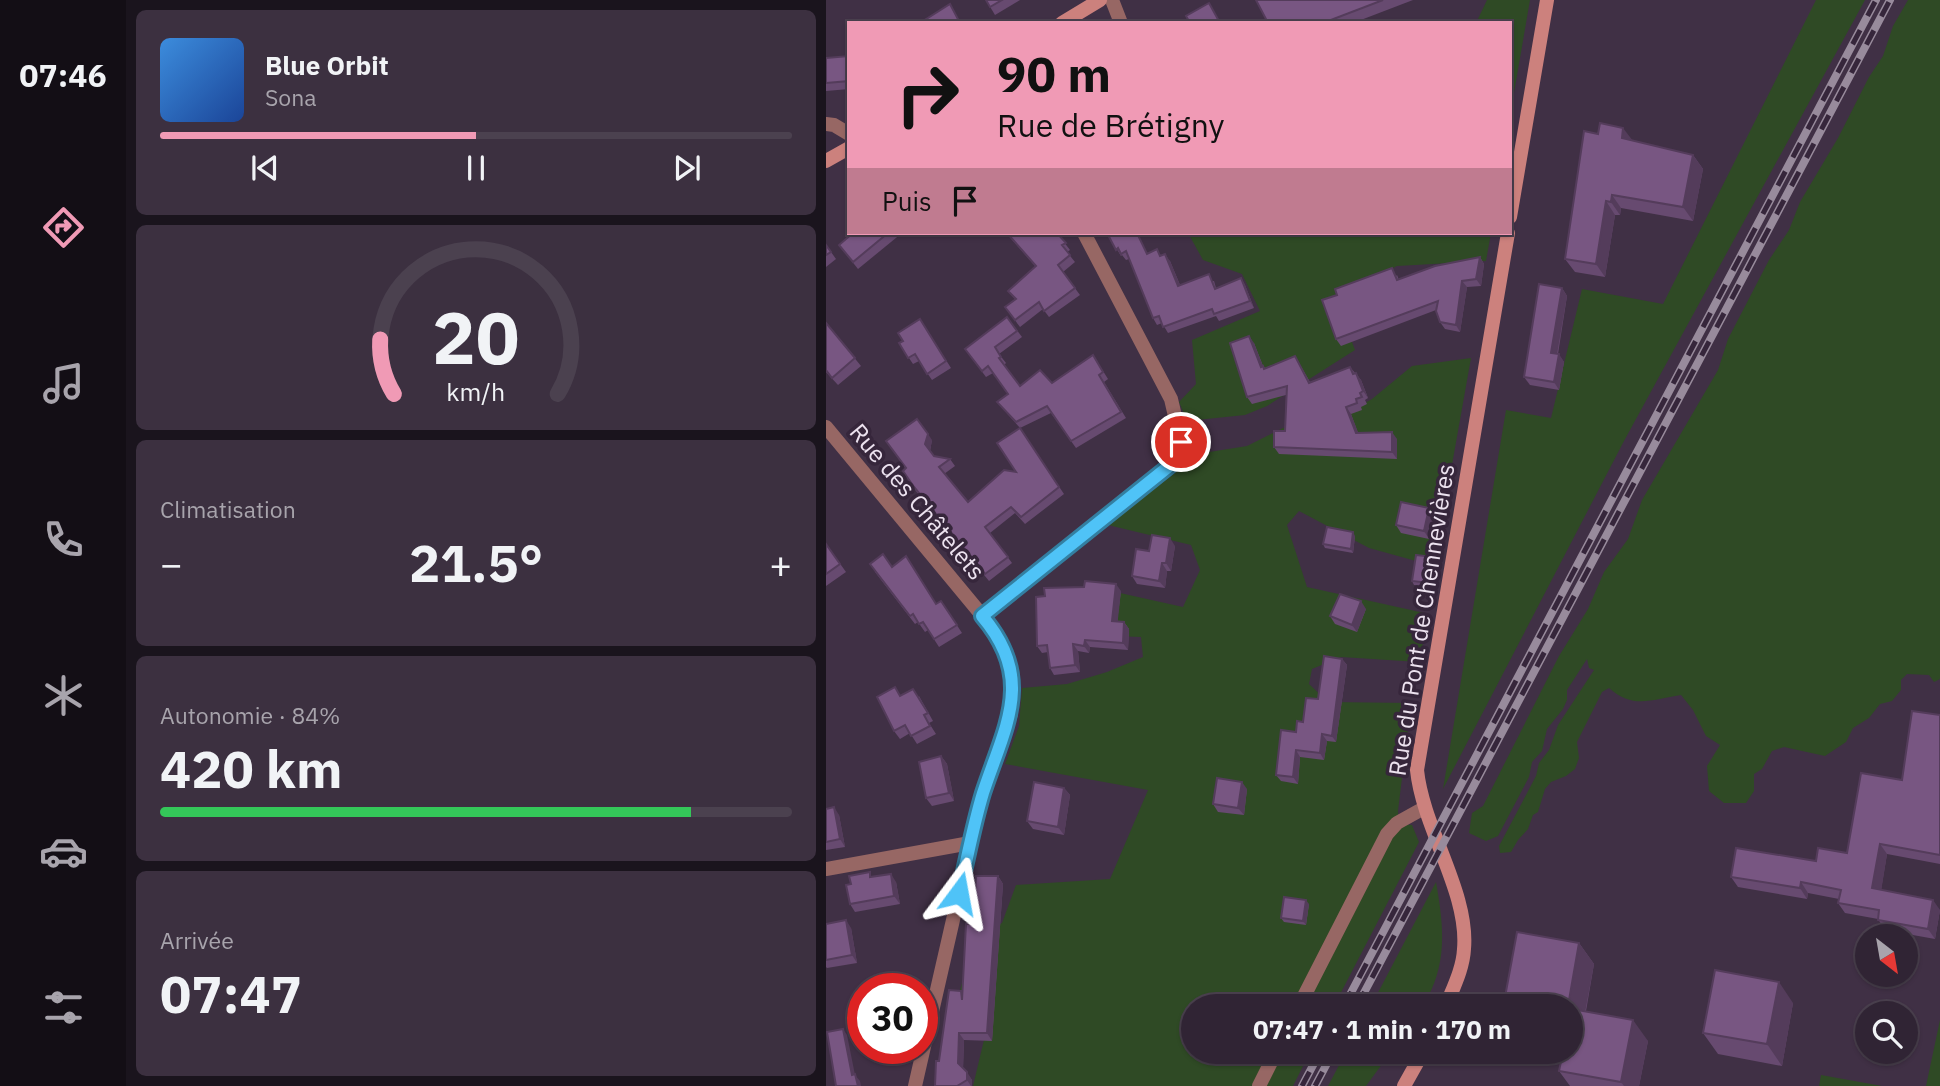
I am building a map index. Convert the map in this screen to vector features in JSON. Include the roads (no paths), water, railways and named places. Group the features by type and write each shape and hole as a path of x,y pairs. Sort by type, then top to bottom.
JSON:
{"main road":[{"path":"1065,21 1100,0"},
{"path":"1512,205 1546,0"},
{"path":"826,161 847,149"},
{"name":"Rue du Pont de Chennevières","path":"1451,994 1464,948 1461,914 1419,792 1417,770 1508,235"},
{"path":"1404,1086 1416,1064"}],"street":[{"path":"1112,0 1120,21"},
{"path":"826,124 834,125 847,133"},
{"path":"982,616 1173,463 1181,442 1171,400 1085,235"},
{"name":"Rue des Châtelets","path":"826,426 995,631 1007,656 1012,682 1011,714 999,755 984,791 970,843 915,1086"},
{"path":"1305,994 1387,834 1397,823 1424,808"},
{"path":"826,869 970,843"},
{"path":"1259,1086 1270,1064"}],"railway":[{"path":"1350,994 1876,0"},
{"path":"1363,994 1890,0"},
{"path":"1302,1086 1314,1064"},
{"path":"1315,1086 1327,1064"}]}
